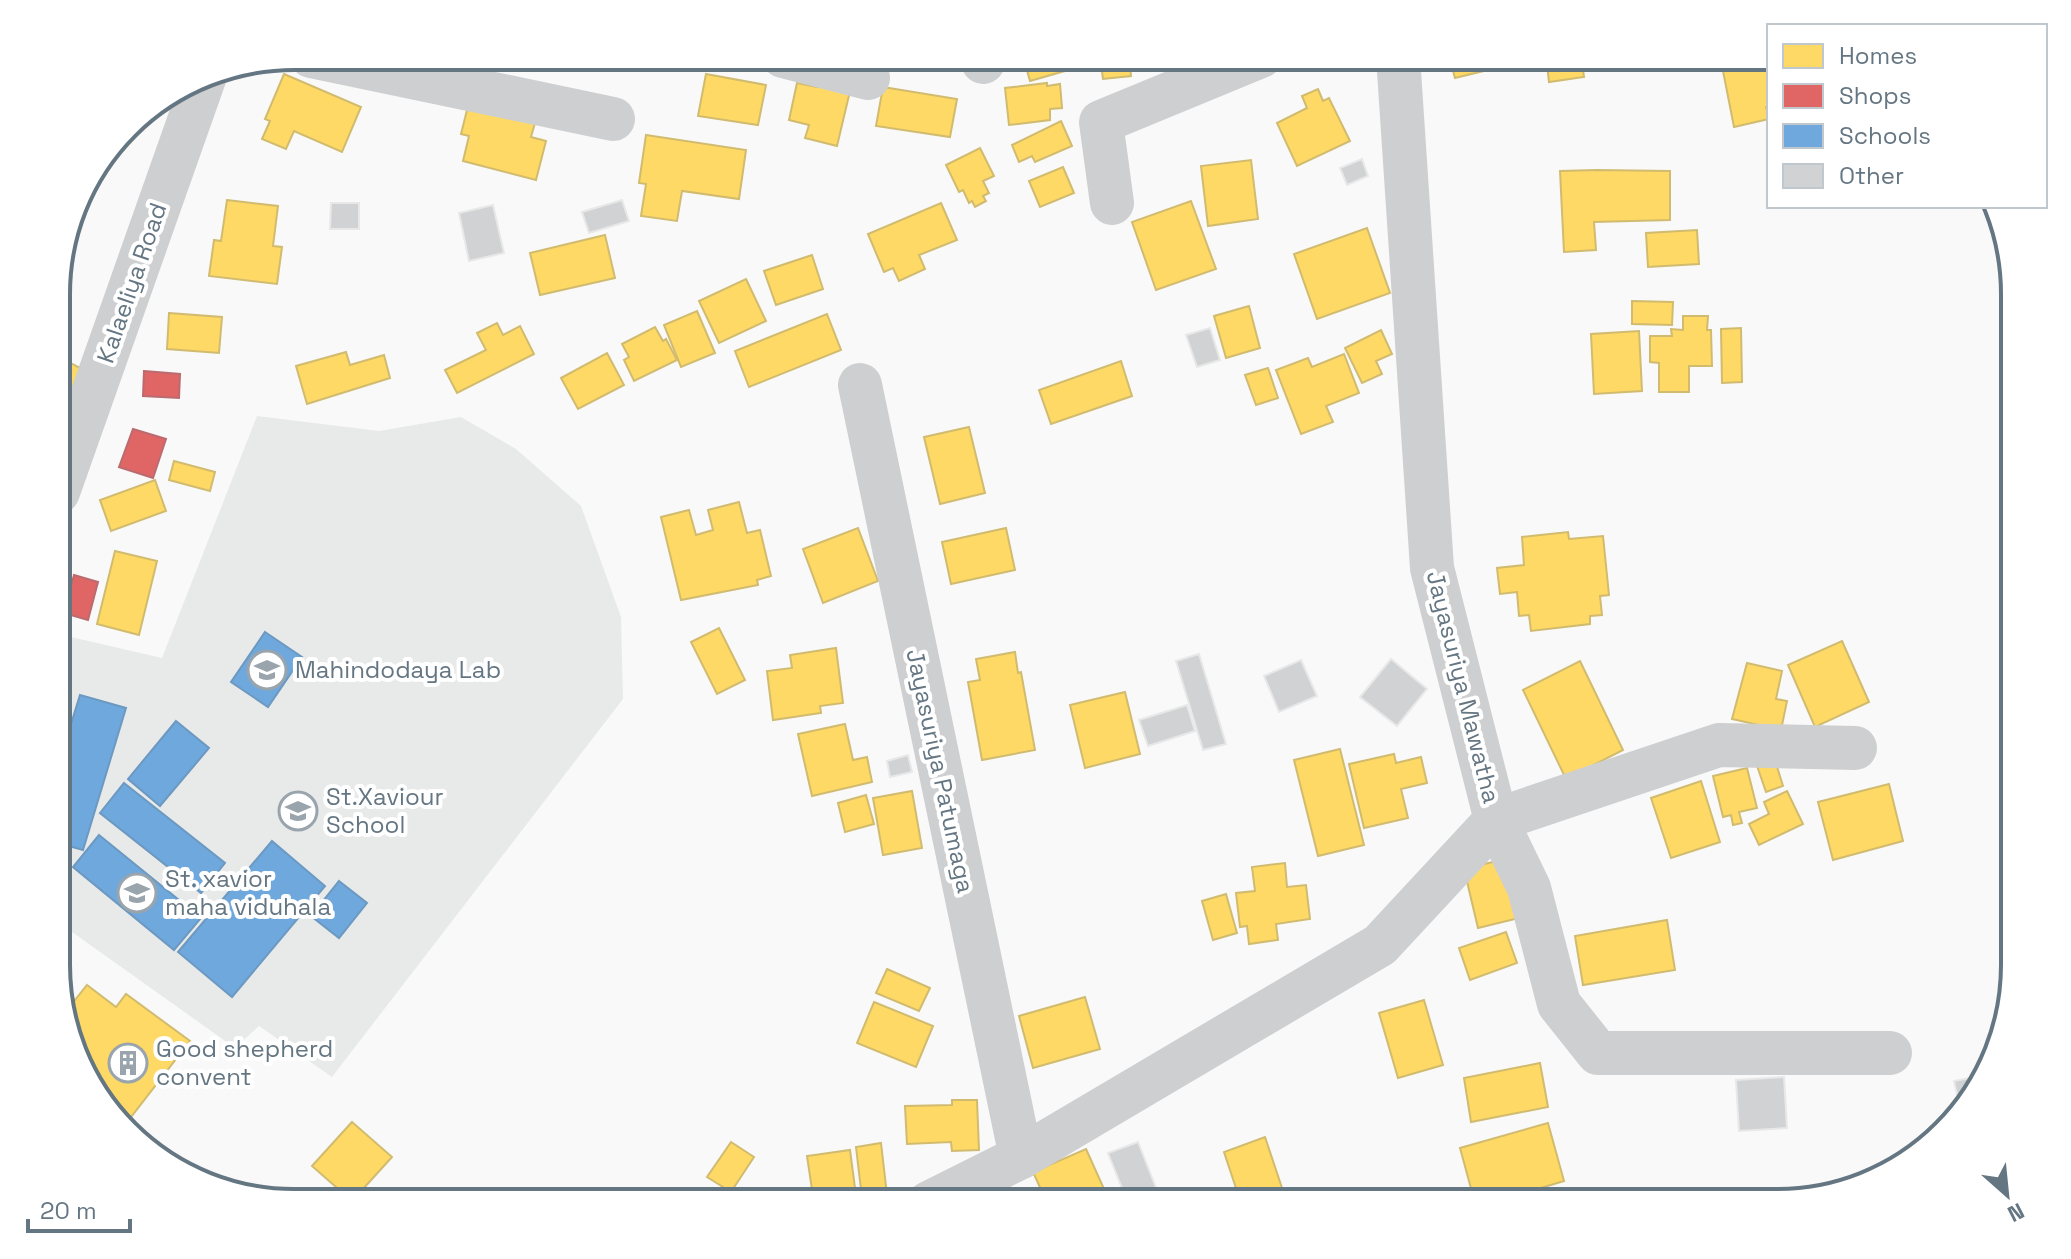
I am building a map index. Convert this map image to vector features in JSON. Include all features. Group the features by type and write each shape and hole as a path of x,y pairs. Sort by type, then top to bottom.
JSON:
{"street":[{"path":"378,70 613,119"},
{"path":"837,70 868,78"},
{"path":"1112,203 1101,122 1227,70"},
{"name":"Jayasuriya Mawatha","path":"957,1189 1021,1157 1380,945 1496,820 1432,568 1399,70"},
{"name":"Kalaeliya Road","path":"70,457 200,91"},
{"name":"Jayasuriya Patumaga","path":"860,385 1021,1157"},
{"path":"1855,748 1719,745 1496,820 1529,888 1559,1004 1598,1053 1890,1053"}],"shaded area":[{"name":"St.Xaviour School","path":"257,416 379,431 461,417 516,449 581,506 621,617 623,699 332,1077 259,1026 235,1048 70,931 70,637 162,658"}],"building: Homes":[{"path":"1027,70 1068,70 1030,81"},
{"path":"1102,70 1130,70 1131,76 1103,79"},
{"path":"1453,70 1488,70 1455,78"},
{"path":"1548,70 1583,70 1584,77 1549,82"},
{"path":"1767,70 1767,119 1734,127 1723,71"},
{"path":"284,74 361,107 342,152 294,131 286,149 262,139 270,121 265,119"},
{"path":"706,74 766,85 758,125 698,116"},
{"path":"797,83 817,87 851,87 837,146 805,138 809,125 789,120"},
{"path":"1047,83 1047,86 1060,84 1062,108 1050,109 1050,120 1009,125 1005,88"},
{"path":"883,87 957,99 950,137 876,126"},
{"path":"1318,89 1323,101 1329,98 1350,141 1297,166 1277,123 1307,108 1302,96"},
{"path":"468,106 535,123 531,137 546,141 536,180 463,161 469,136 461,134"},
{"path":"1061,121 1072,146 1035,162 1032,156 1019,162 1012,145"},
{"path":"646,135 746,150 739,199 682,191 677,221 641,216 646,184 639,183"},
{"path":"980,148 994,176 983,181 989,193 983,196 986,201 975,207 972,201 969,203 963,190 959,192 946,165"},
{"path":"1251,160 1258,219 1208,226 1201,166"},
{"path":"1063,167 1074,193 1040,207 1029,181"},
{"path":"1560,171 1670,171 1670,220 1594,222 1596,250 1564,252"},
{"path":"227,200 278,206 273,246 282,247 277,284 209,276 214,240 221,241"},
{"path":"1191,201 1216,269 1156,290 1132,222"},
{"path":"941,203 957,240 919,255 925,269 899,281 893,268 884,272 868,234"},
{"path":"1367,228 1390,293 1317,319 1294,254"},
{"path":"1697,230 1699,264 1648,267 1646,233"},
{"path":"605,235 615,278 540,295 530,253"},
{"path":"812,255 823,289 776,305 764,271"},
{"path":"746,279 766,321 719,343 699,301"},
{"path":"1632,301 1673,302 1672,325 1632,324"},
{"path":"1249,306 1260,348 1226,358 1214,316"},
{"path":"697,311 715,353 681,367 664,325"},
{"path":"169,313 222,317 219,353 167,349"},
{"path":"827,314 841,350 749,387 735,351"},
{"path":"1683,316 1708,316 1712,366 1689,366 1689,392 1659,392 1659,363 1650,362 1650,336 1672,336 1671,329 1683,330"},
{"path":"497,323 503,335 520,326 534,354 457,393 445,370 486,350 477,333"},
{"path":"655,327 663,341 666,339 677,360 634,381 624,360 629,357 622,344"},
{"path":"1741,328 1742,382 1722,383 1721,329"},
{"path":"1381,330 1392,354 1376,361 1382,374 1362,383 1345,348"},
{"path":"1639,331 1642,391 1594,394 1591,334"},
{"path":"346,352 350,365 384,355 390,378 307,404 296,366"},
{"path":"607,353 624,385 578,409 561,378"},
{"path":"1344,354 1359,393 1326,406 1333,422 1301,434 1276,370 1308,358 1312,367"},
{"path":"1121,361 1132,396 1051,424 1039,390"},
{"path":"70,363 85,371 70,396"},
{"path":"1268,368 1278,398 1256,405 1245,375"},
{"path":"969,427 985,493 940,504 924,437"},
{"path":"174,461 215,472 210,491 169,480"},
{"path":"155,480 166,511 111,531 100,500"},
{"path":"739,502 747,533 760,530 771,576 757,580 758,585 681,600 661,517 689,510 696,535 713,530 708,510"},
{"path":"858,528 878,581 823,603 803,549"},
{"path":"1006,528 1015,570 951,584 942,542"},
{"path":"1568,532 1569,539 1603,536 1609,595 1600,596 1602,615 1590,616 1590,624 1531,631 1529,615 1519,616 1517,592 1500,594 1497,568 1524,565 1522,537"},
{"path":"115,551 157,561 139,635 97,624"},
{"path":"719,628 745,680 717,694 691,642"},
{"path":"1842,641 1869,702 1815,727 1788,665"},
{"path":"836,648 843,703 820,706 821,713 773,720 767,671 792,668 790,655"},
{"path":"1015,652 1035,750 982,760 968,682 980,680 976,659"},
{"path":"1580,661 1623,750 1566,779 1523,690"},
{"path":"1747,663 1782,671 1776,699 1787,701 1781,730 1732,719"},
{"path":"1125,692 1140,754 1085,768 1070,705"},
{"path":"845,724 853,760 867,757 872,782 812,796 798,734"},
{"path":"1340,749 1364,845 1318,856 1294,760"},
{"path":"1394,754 1396,763 1421,757 1427,783 1401,789 1408,818 1364,828 1349,764"},
{"path":"1774,757 1783,786 1766,792 1756,763"},
{"path":"1747,768 1757,808 1739,812 1742,823 1733,825 1731,815 1723,817 1713,776"},
{"path":"1701,781 1720,842 1671,858 1651,798"},
{"path":"1889,784 1903,841 1833,860 1818,802"},
{"path":"912,791 922,848 883,855 873,798"},
{"path":"1787,791 1803,824 1759,845 1749,824 1769,814 1764,802"},
{"path":"866,795 874,824 845,832 838,803"},
{"path":"1509,858 1523,917 1478,928 1464,869"},
{"path":"1285,863 1287,887 1306,885 1310,919 1276,924 1278,940 1249,944 1247,926 1240,927 1236,893 1255,891 1252,867"},
{"path":"1226,894 1237,933 1213,940 1202,901"},
{"path":"1667,920 1675,970 1583,985 1575,936"},
{"path":"1506,932 1517,963 1470,980 1459,948"},
{"path":"887,969 930,988 919,1011 876,993"},
{"name":"Good shepherd convent","path":"87,985 116,1007 126,994 190,1041 131,1117 108,1090 93,1064 74,1009 73,998 75,1000"},
{"path":"1085,997 1100,1049 1033,1068 1019,1016"},
{"path":"1424,1000 1443,1065 1398,1078 1379,1013"},
{"path":"874,1002 933,1026 916,1067 857,1043"},
{"path":"1540,1063 1548,1107 1471,1122 1464,1078"},
{"path":"952,1100 977,1100 979,1150 952,1151 951,1142 907,1144 905,1106 952,1105"},
{"name":"Good shepherd convent","path":"352,1122 392,1157 363,1189 338,1189 312,1166"},
{"path":"1548,1123 1564,1181 1537,1189 1471,1189 1460,1148"},
{"path":"1265,1137 1282,1189 1236,1189 1224,1152"},
{"path":"731,1142 754,1157 733,1189 726,1189 707,1177"},
{"path":"881,1143 886,1189 861,1189 856,1147"},
{"path":"1086,1149 1104,1189 1041,1189 1033,1172"},
{"path":"850,1150 855,1189 812,1189 807,1156"}],"building: Shops":[{"path":"144,371 180,374 179,398 143,396"},
{"path":"133,429 166,439 153,478 119,467"},
{"path":"74,575 98,582 88,620 70,615 70,590"}],"building: Schools":[{"name":"Mahindodaya Lab","path":"265,632 302,657 268,707 231,682"},
{"path":"80,695 126,708 83,850 70,846 70,727"},
{"path":"176,721 209,748 160,806 128,779"},
{"path":"124,783 225,863 201,893 100,813"},
{"name":"St. xavior maha viduhala","path":"99,835 201,918 174,950 73,867"},
{"path":"272,841 325,886 232,997 178,952"},
{"name":"St. xavior maha viduhala","path":"339,881 367,903 339,938 311,916"}],"building: Other":[{"path":"1362,159 1368,176 1347,185 1340,168"},
{"path":"622,200 629,221 589,233 582,212"},
{"path":"331,203 359,203 359,229 330,229"},
{"path":"493,205 504,253 469,261 459,213"},
{"path":"1210,328 1220,360 1197,367 1186,335"},
{"path":"1199,654 1226,744 1203,750 1176,661"},
{"path":"1391,659 1427,689 1397,726 1360,697"},
{"path":"1301,660 1317,696 1279,712 1264,676"},
{"path":"1187,705 1195,731 1148,746 1139,720"},
{"path":"908,755 912,772 890,777 887,761"},
{"path":"1784,1077 1787,1128 1739,1131 1736,1080"},
{"path":"1970,1078 1958,1097 1954,1081"},
{"path":"1138,1142 1156,1189 1122,1189 1108,1153"}],"place":[{"name":"Mahindodaya Lab","path":"267,670"},
{"name":"St.Xaviour School","path":"298,811"},
{"name":"St. xavior maha viduhala","path":"137,893"},
{"name":"Good shepherd convent","path":"128,1063"}]}
